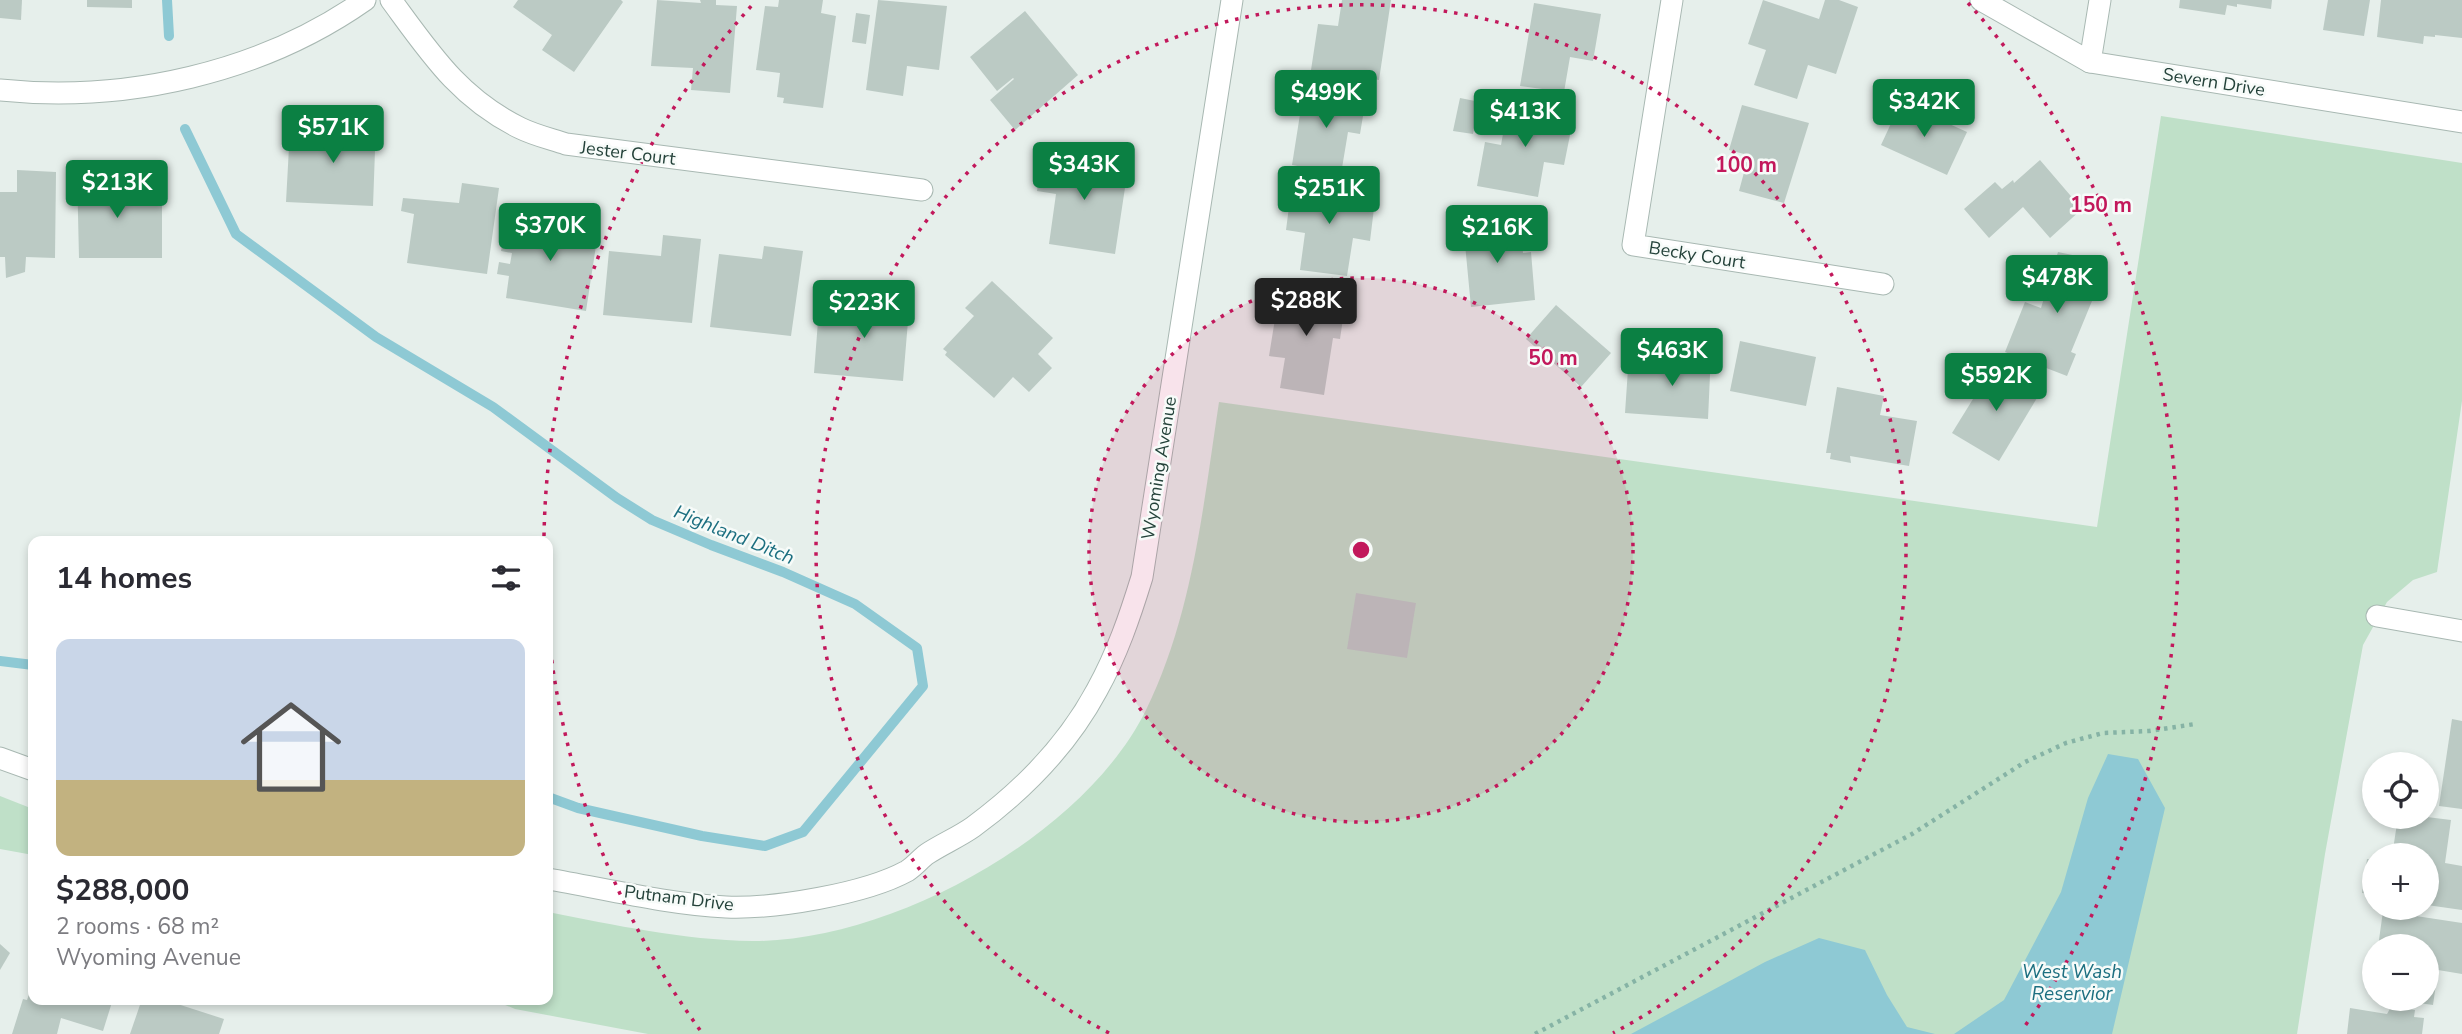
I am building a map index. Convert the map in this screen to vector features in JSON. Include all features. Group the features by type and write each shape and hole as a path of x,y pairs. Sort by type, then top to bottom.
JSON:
{"street":[{"path":"0,90 36,94 103,92 168,83 234,65 297,39 365,0"},
{"name":"Jester Court","path":"391,0 443,71 478,103 521,129 566,145 922,190"},
{"name":"Wyoming Avenue","path":"926,855 972,827 1023,786 1054,751 1096,692 1124,635 1142,577 1232,0"},
{"name":"Becky Court","path":"1672,0 1633,245 1883,284"},
{"name":"Severn Drive","path":"1980,0 2090,62 2462,122"},
{"path":"2090,62 2100,0"},
{"path":"2377,616 2462,631"},
{"path":"0,758 28,768"},
{"name":"Putnam Drive","path":"553,880 727,907 777,905 872,884 908,870 926,855"}],"path":[{"path":"1535,1034 1912,834 2025,762 2046,752 2066,743 2103,733 2149,731 2195,724"}],"green space":[{"path":"2161,116 2462,163 2462,401 2437,572 2413,580 2387,602 2363,645 2325,854 2297,1034 648,1034 505,1005 553,1005 553,913 700,938 752,941 806,937 863,923 921,902 978,873 1031,839 1078,799 1117,756 1146,710 1162,673 1186,598 1219,402 2097,527"},
{"path":"0,796 28,807 28,854 0,849"}],"water":[{"name":"West Wash Reservior","path":"2108,754 2138,759 2165,808 2112,1034 1954,1034 2004,1000 2061,892 2088,798"},
{"path":"1819,938 1865,950 1887,995 1907,1027 1935,1034 1631,1034 1765,962"}],"building":[{"path":"0,0 22,0 21,20 0,18"},
{"path":"87,0 132,0 132,8 87,7"},
{"path":"518,0 623,2 574,72 542,50 552,35 513,7"},
{"path":"657,0 701,3 700,0 716,0 716,5 737,6 730,93 691,90 693,68 651,66"},
{"path":"779,0 823,0 821,13 836,16 823,108 783,103 784,98 777,97 780,73 756,70 765,6 778,7"},
{"path":"878,0 947,6 939,70 907,66 903,96 866,90"},
{"path":"1342,0 1391,0 1379,80 1311,70 1318,24 1338,26"},
{"path":"1763,0 1819,19 1825,0 1839,0 1858,7 1836,74 1808,65 1797,99 1754,85 1766,50 1748,44"},
{"path":"2180,0 2272,0 2271,9 2227,5 2225,15 2179,8"},
{"path":"2328,0 2370,0 2364,36 2323,30"},
{"path":"2381,0 2462,0 2462,38 2424,36 2423,44 2377,37"},
{"path":"1534,3 1601,14 1593,61 1570,57 1564,92 1520,86"},
{"path":"1025,11 1078,75 1015,130 990,100 1014,79 997,91 970,57"},
{"path":"856,13 870,15 866,44 852,42"},
{"path":"1304,89 1354,97 1353,103 1365,104 1360,134 1348,132 1341,174 1292,165"},
{"path":"1460,98 1480,102 1473,134 1453,131"},
{"path":"1513,102 1571,114 1573,120 1564,165 1544,162 1538,197 1477,186 1485,142 1501,145 1508,106 1512,107"},
{"path":"1901,102 1967,132 1947,175 1881,145"},
{"path":"1742,105 1809,123 1784,203 1739,191 1746,165 1741,164 1744,154 1729,150"},
{"path":"338,122 376,123 373,206 286,202 290,129 337,131"},
{"path":"1043,153 1128,168 1115,254 1049,244 1056,194 1037,191"},
{"path":"2040,160 2082,209 2050,238 2023,207 1989,238 1964,209 1995,182 2002,189 2013,180 2014,183"},
{"path":"17,170 56,172 55,258 26,257 25,272 6,278 5,257 0,257 0,192 17,192"},
{"path":"77,172 116,172 116,193 162,193 162,258 79,258"},
{"path":"462,183 499,188 487,274 407,263 414,214 401,211 403,198 459,203"},
{"path":"1292,184 1358,193 1358,198 1375,200 1370,241 1353,238 1347,276 1300,270 1305,233 1286,230"},
{"path":"1507,219 1509,237 1515,237 1516,243 1522,242 1523,253 1531,252 1535,300 1471,307 1463,223"},
{"path":"563,220 599,226 586,311 506,298 509,276 497,274 499,262 510,264 512,253 501,251 506,224 516,226 517,221 562,228"},
{"path":"663,235 701,239 692,323 603,315 609,251 661,256"},
{"path":"764,246 803,251 791,336 710,327 719,254 762,259"},
{"path":"2058,252 2101,261 2102,266 2092,301 2071,352 2076,354 2067,376 2005,352 2025,302 2041,308"},
{"path":"992,281 1053,338 1038,354 1052,368 1029,392 1013,377 994,398 945,355 947,352 943,349 974,316 965,308"},
{"path":"1280,288 1346,298 1340,339 1333,338 1324,395 1280,388 1285,358 1269,356"},
{"path":"872,293 910,297 903,381 814,373 819,308 870,313"},
{"path":"1556,305 1611,353 1581,387 1526,339"},
{"path":"1740,341 1816,357 1806,406 1730,391"},
{"path":"1667,351 1709,355 1708,419 1625,413 1628,369 1665,371"},
{"path":"1994,365 2040,393 1999,461 1952,433"},
{"path":"1837,387 1884,396 1880,415 1917,421 1909,466 1850,456 1851,463 1830,459 1831,453 1826,453"},
{"path":"1356,593 1416,603 1407,658 1347,649"},
{"path":"2452,719 2462,721 2462,809 2439,806"},
{"path":"2439,818 2451,820 2445,863 2462,866 2462,910 2439,907 2439,843 2394,843 2396,829 2439,829"},
{"path":"2382,920 2439,920 2462,923 2462,974 2439,970 2439,934 2380,934"},
{"path":"0,944 10,953 0,970"},
{"path":"28,997 28,1005 111,1005 103,1031 61,1018 57,1034 12,1034 23,999 27,1000"},
{"path":"140,1005 181,1005 224,1019 219,1034 130,1034"},
{"path":"2350,1008 2387,1014 2389,1011 2415,1011 2414,1017 2424,1018 2422,1034 2347,1034"}],"waterway":[{"name":"Highland Ditch","path":"167,0 169,36"},
{"name":"Highland Ditch","path":"185,129 236,234 376,337 493,407 617,498 652,520 855,604 917,648 923,686 803,832 765,846 702,836 578,808 553,799"},
{"name":"Highland Ditch","path":"0,661 28,664"}]}
